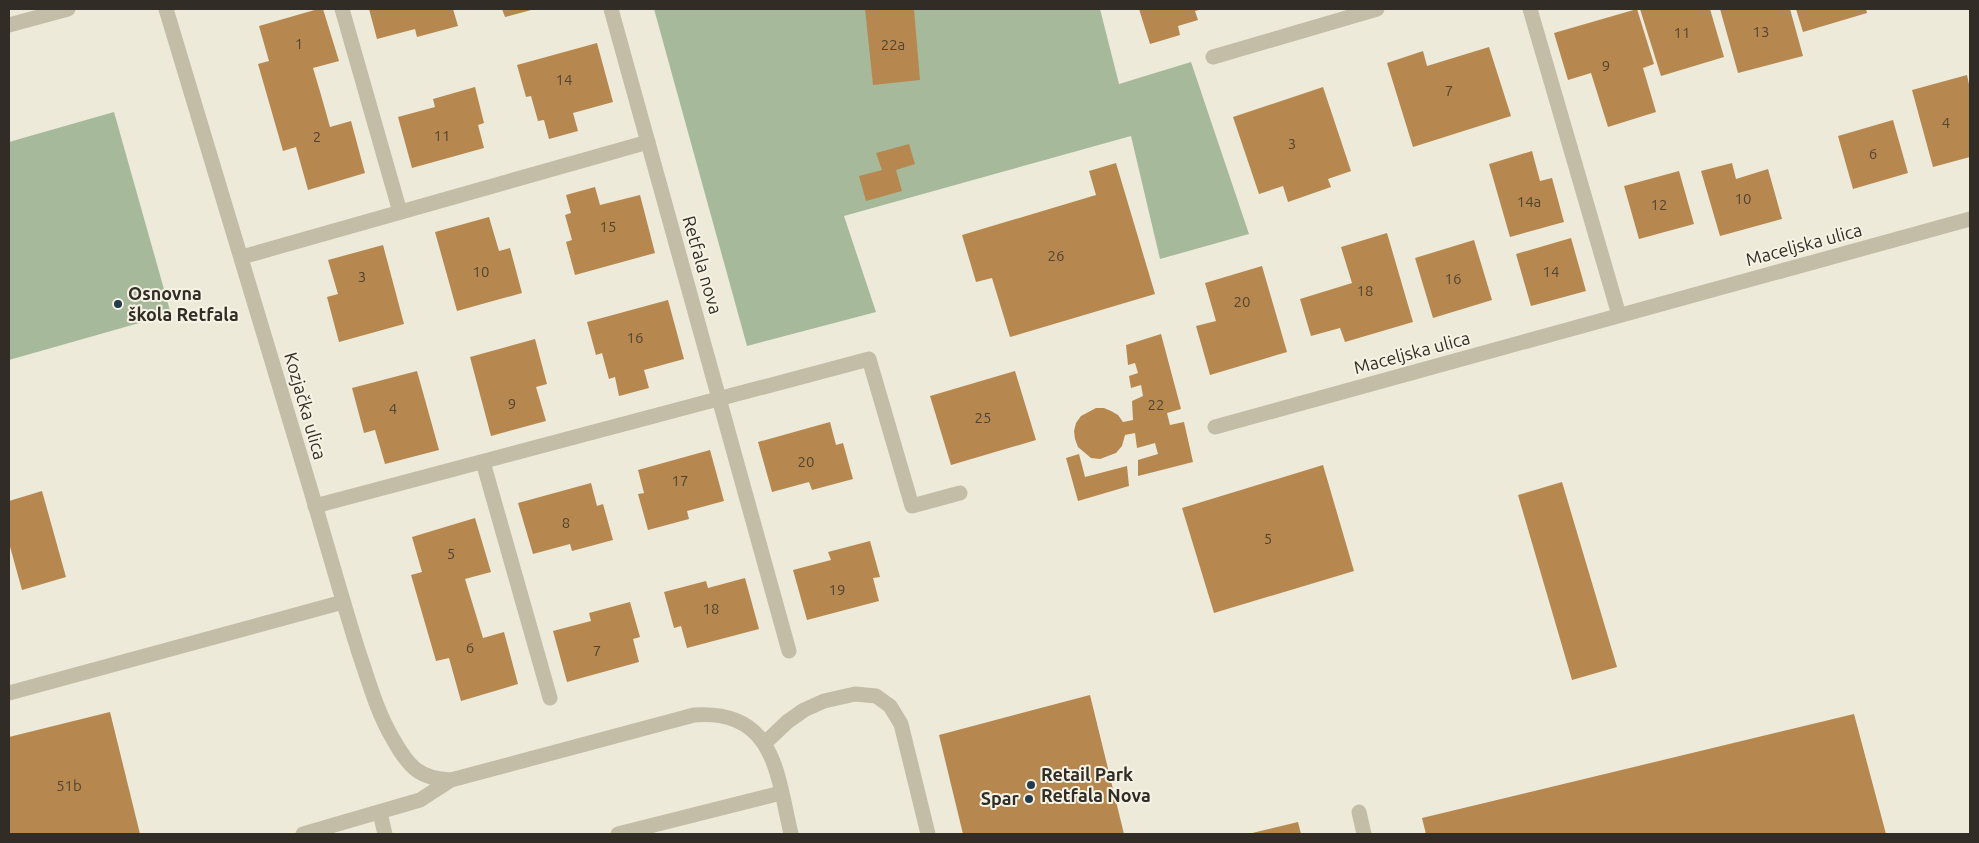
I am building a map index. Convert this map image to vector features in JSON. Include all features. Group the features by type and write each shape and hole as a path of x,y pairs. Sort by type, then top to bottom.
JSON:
{"street":[{"path":"9,25 68,9"},
{"name":"Kozjačka ulica","path":"166,9 242,257 343,602 377,708 392,739 407,762 422,775 435,780 451,780"},
{"path":"342,9 400,212"},
{"name":"Retfala nova","path":"612,9 789,651"},
{"path":"1213,57 1377,9"},
{"path":"1530,9 1619,315"},
{"path":"242,257 648,142"},
{"name":"Maceljska ulica","path":"1215,427 1970,218"},
{"path":"316,506 869,359 912,506 960,493"},
{"path":"483,462 550,698"},
{"path":"9,693 343,602"},
{"path":"765,743 787,722 804,710 824,701 855,694 876,696 890,706 901,724 928,834"},
{"path":"303,834 420,800 451,780 694,715 713,714 731,719 751,728 765,743 772,760 791,834"},
{"path":"618,834 781,793"},
{"path":"1359,812 1364,834"},
{"path":"380,813 385,834"}],"green space":[{"path":"654,9 1100,9 1119,84 1191,62 1249,234 1160,259 1131,136 844,216 876,312 747,346"},
{"path":"114,112 171,314 9,360 9,142"}],"building":[{"path":"323,9 339,61 313,68 330,127 351,121 365,173 308,190 296,147 283,151 258,64 269,61 259,26"},
{"path":"369,9 453,9 458,26 417,37 415,29 377,39"},
{"path":"502,9 535,9 505,17"},
{"path":"865,9 914,9 920,80 873,85"},
{"path":"1139,9 1202,9 1195,11 1198,20 1178,26 1180,35 1150,44"},
{"path":"1637,9 1654,64 1643,68 1656,112 1608,127 1591,73 1568,80 1554,33"},
{"path":"1640,9 1710,9 1724,57 1661,76"},
{"path":"1720,9 1790,9 1803,56 1738,73"},
{"path":"1796,9 1866,9 1867,13 1803,32"},
{"path":"597,43 613,102 573,113 578,131 549,139 544,120 538,121 531,96 526,97 517,65"},
{"path":"1489,47 1511,116 1413,147 1387,63 1423,51 1427,66"},
{"path":"1967,75 1970,89 1970,157 1933,167 1912,90"},
{"path":"475,87 484,123 478,125 484,148 412,168 398,117 435,107 433,99"},
{"path":"1323,87 1351,171 1328,179 1331,187 1288,202 1283,186 1259,194 1233,117"},
{"path":"1893,120 1908,173 1853,189 1838,136"},
{"path":"909,144 915,164 896,170 902,191 866,201 859,176 882,170 876,153"},
{"path":"1532,151 1540,181 1552,178 1564,222 1510,237 1489,164"},
{"path":"1116,163 1155,294 1010,337 992,278 976,282 962,235 1096,195 1089,171"},
{"path":"1732,163 1736,179 1768,169 1782,219 1720,236 1701,171"},
{"path":"1679,171 1694,224 1639,239 1624,186"},
{"path":"595,187 600,205 640,195 655,253 575,275 566,242 572,240 565,215 571,213 566,195"},
{"path":"489,217 499,251 510,248 522,293 457,311 435,232"},
{"path":"1387,233 1413,322 1345,342 1340,328 1311,336 1300,299 1352,283 1341,247"},
{"path":"1571,238 1586,291 1531,306 1516,254"},
{"path":"1474,240 1492,300 1433,318 1415,258"},
{"path":"383,245 404,324 339,342 327,297 338,294 328,260"},
{"path":"1262,266 1287,352 1210,375 1196,326 1216,321 1205,283"},
{"path":"668,300 684,359 644,370 649,388 619,396 615,377 609,379 602,353 596,355 587,322"},
{"path":"1161,334 1181,409 1167,413 1170,425 1184,422 1193,462 1138,476 1138,460 1158,454 1155,443 1137,448 1135,433 1125,435 1122,446 1116,453 1100,459 1091,458 1078,447 1074,431 1076,423 1081,416 1096,408 1104,408 1111,411 1118,415 1123,422 1133,420 1132,401 1143,396 1141,385 1131,388 1129,376 1138,373 1135,363 1128,365 1126,345"},
{"path":"535,339 547,384 536,387 546,421 491,436 470,357"},
{"path":"417,371 439,450 385,464 375,430 364,433 352,388"},
{"path":"1015,371 1036,440 951,465 930,396"},
{"path":"830,422 836,445 843,443 853,479 812,490 809,482 772,492 758,442"},
{"path":"710,450 724,501 687,511 689,519 648,530 638,494 644,493 638,470"},
{"path":"1079,454 1085,477 1127,466 1129,486 1078,501 1066,458"},
{"path":"1323,465 1354,571 1214,613 1182,508"},
{"path":"1562,482 1617,667 1572,680 1518,495"},
{"path":"591,483 597,506 603,504 613,540 572,551 570,544 533,554 518,503"},
{"path":"42,491 66,577 22,590 9,543 9,501"},
{"path":"475,518 491,572 465,579 483,638 504,632 518,684 461,701 449,658 436,661 411,575 422,572 412,537"},
{"path":"870,541 880,577 873,578 879,601 807,620 793,570 831,560 828,552"},
{"path":"745,578 759,629 687,648 681,626 674,628 664,592 706,581 708,588"},
{"path":"630,602 640,637 633,639 639,662 567,682 553,631 591,621 589,613"},
{"name":"Retail Park Retfala Nova","path":"1090,695 1124,834 963,834 939,735"},
{"path":"110,712 140,834 9,834 9,737"},
{"path":"1854,714 1886,834 1426,834 1422,818"},
{"path":"1298,822 1301,834 1248,834"}],"place":[{"name":"Osnovna škola Retfala","path":"118,304"},
{"name":"Retail Park Retfala Nova","path":"1031,785"},
{"name":"Spar","path":"1029,799"}]}
